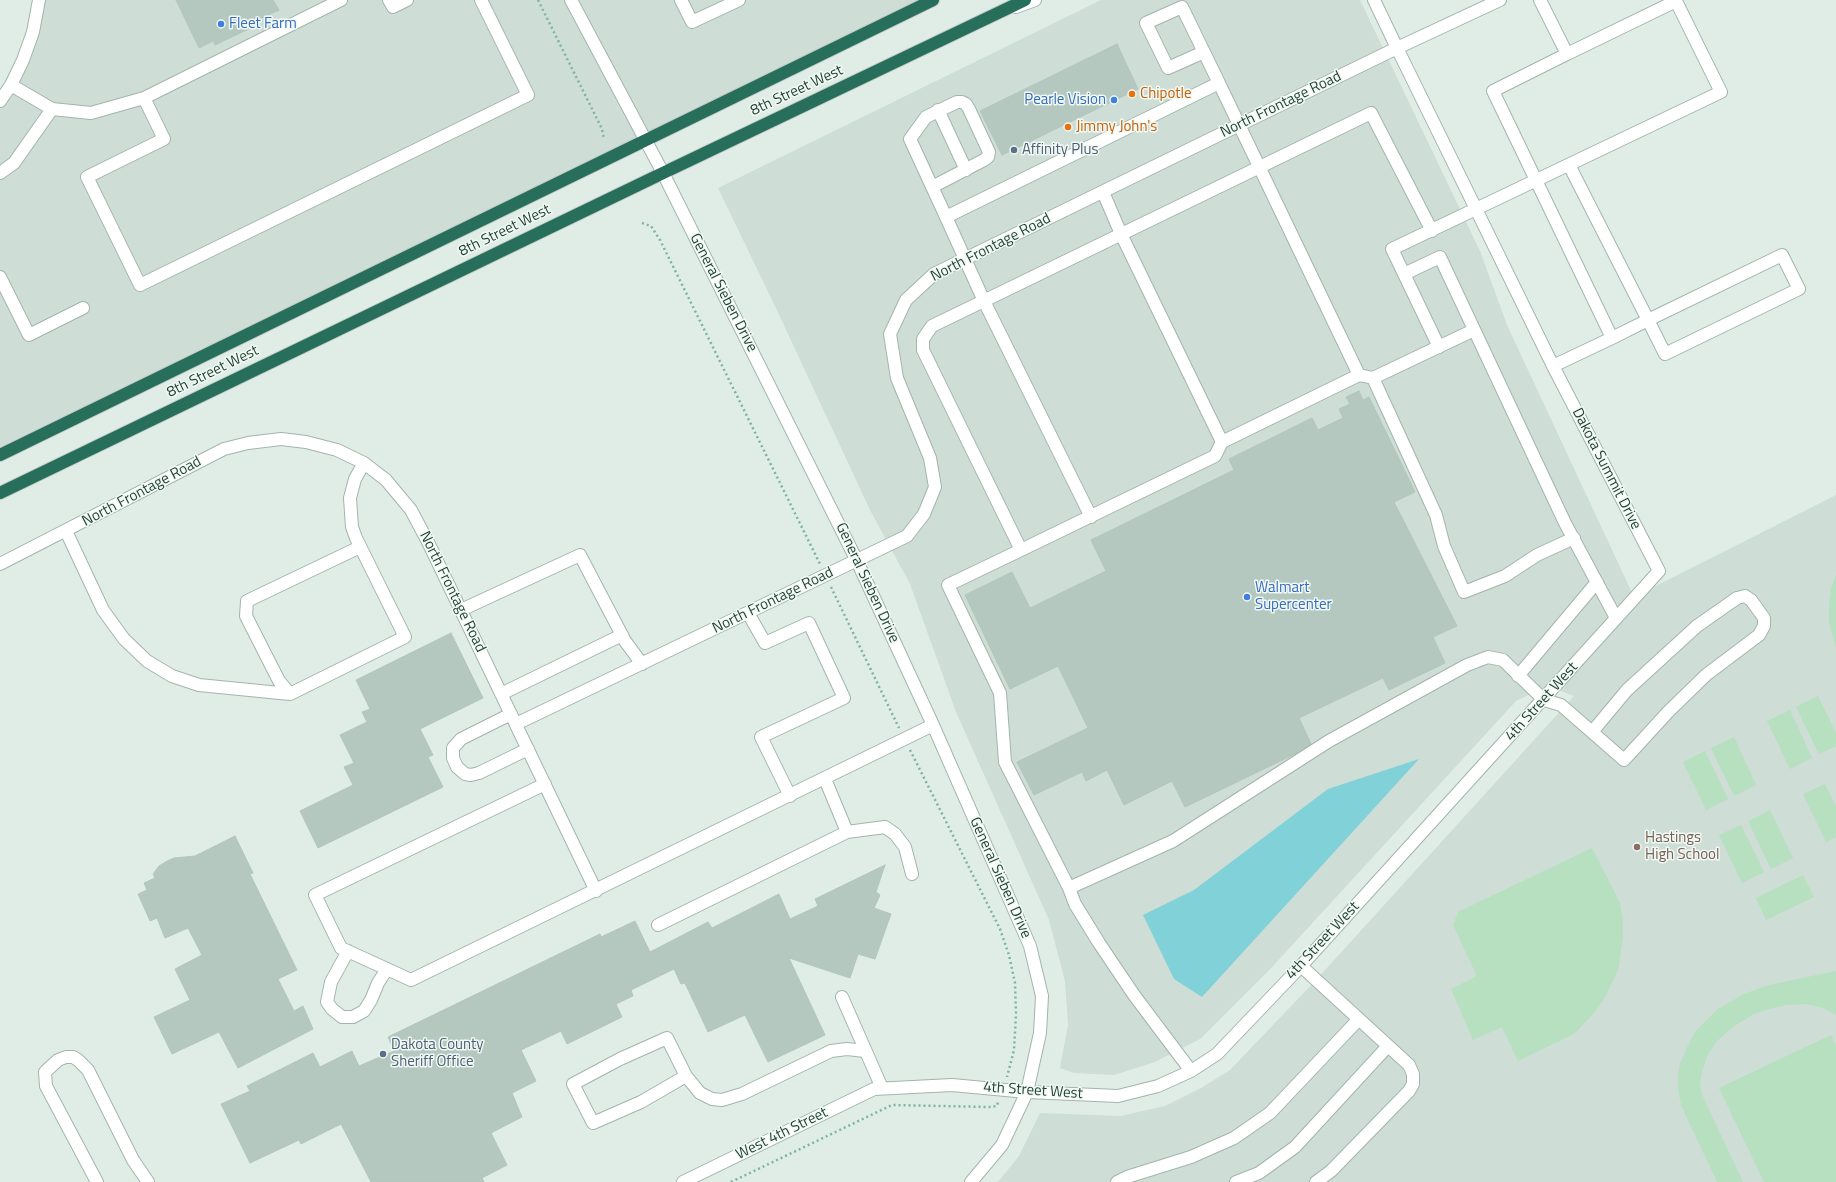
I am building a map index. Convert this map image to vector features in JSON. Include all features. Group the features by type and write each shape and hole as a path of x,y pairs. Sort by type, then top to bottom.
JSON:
{"highway":[{"name":"8th Street West","path":"0,455 933,0"},
{"name":"8th Street West","path":"0,493 1025,0"}],"street":[{"path":"0,101 11,85 23,60 33,32 39,0"},
{"path":"11,85 52,109 91,113 144,98 341,0"},
{"path":"389,0 393,7 407,0"},
{"path":"144,98 164,139 87,177 140,286 528,95 481,0"},
{"name":"General Sieben Drive","path":"571,0 663,173 857,560 933,725 1030,946 1042,996 1040,1033 1027,1092 1002,1145 972,1182"},
{"path":"681,0 692,22 739,0"},
{"path":"987,18 1036,0"},
{"path":"1374,0 1397,48"},
{"name":"North Frontage Road","path":"0,564 224,449 248,443 282,439 306,442 337,450 364,463 386,480 411,510 514,719 642,664 907,536 924,514 934,487 930,458 897,378 890,334 906,300 934,274 1397,48 1500,0"},
{"path":"1540,0 1567,54"},
{"path":"1439,347 1392,249 1538,181 1721,92 1676,1 1493,91 1538,181 1612,338"},
{"path":"1204,52 1168,68 1146,23 1182,7 1204,52 1359,375"},
{"name":"Dakota Summit Drive","path":"1397,48 1552,366 1659,571"},
{"path":"946,217 1219,84"},
{"path":"932,188 988,157 989,152 973,116 966,104 962,102 957,102 926,117 920,123 910,139 932,188 965,258 984,301 1091,517"},
{"path":"0,173 14,163 52,109"},
{"path":"938,110 966,170"},
{"path":"1021,550 922,350 923,339 932,326 1371,113 1432,231"},
{"path":"1552,366 1612,338 1648,320 1782,255 1799,289 1665,354 1648,320 1569,165"},
{"path":"1103,192 1121,234 1222,442"},
{"path":"1404,274 1440,257 1574,538 1616,618"},
{"path":"0,277 29,335 83,308"},
{"path":"1191,1071 1134,995 1075,904 1069,888 1005,762 1000,693 948,585 1215,456 1222,442 1359,375 1373,378 1474,330"},
{"path":"1373,378 1436,514 1444,546 1464,592 1505,576 1537,555 1574,538"},
{"path":"66,531 103,610 124,639 147,661 172,676 199,685 290,694 405,637 360,547 352,527 350,498 355,479 364,463"},
{"path":"290,694 279,681 246,616 247,601 360,547"},
{"path":"461,610 580,555 622,635 642,664"},
{"name":"4th Street West","path":"882,1088 952,1085 1027,1092 1118,1096 1158,1086 1191,1071 1217,1054 1302,966 1659,571"},
{"path":"1518,676 1597,582"},
{"path":"1069,888 1173,841 1329,741 1467,665 1488,657 1503,660 1544,700 1561,705 1624,760 1668,712 1706,675 1759,635 1764,626 1764,618 1751,600 1745,596 1737,598 1696,626 1627,690 1592,732"},
{"path":"748,613 765,643 809,623 844,698 761,737 790,796"},
{"path":"502,694 622,635"},
{"path":"528,749 471,775 465,774 458,767 453,758 453,748 461,739 514,719 596,891"},
{"path":"545,784 315,895 341,948 411,980 596,891 933,725"},
{"path":"824,779 847,832"},
{"path":"658,924 847,832 885,827 894,834 904,847 912,874"},
{"path":"348,951 331,982 327,1002 332,1009 342,1017 353,1017 364,1011 387,969"},
{"path":"1302,966 1409,1066 1413,1074 1413,1084 1409,1091 1331,1171 1316,1182"},
{"path":"842,997 882,1088"},
{"path":"1117,1182 1190,1157 1234,1138 1270,1113 1359,1019"},
{"path":"686,1076 641,1102 593,1123 573,1084 620,1059 667,1038 686,1076 700,1093 712,1099 722,1100 742,1094 831,1051 847,1049 865,1051"},
{"path":"1236,1182 1259,1173 1295,1146 1388,1046"},
{"path":"97,1182 46,1086 45,1072 58,1060 66,1057 73,1057 88,1070 133,1160 148,1182"},
{"name":"West 4th Street","path":"683,1182 874,1089 882,1088"}],"path":[{"path":"538,0 602,129 604,139"},
{"path":"642,223 651,226 660,240 732,383 905,740 1000,929 1015,983 1016,1014 1014,1050 1004,1090"},
{"path":"731,1182 892,1105 989,1107"}],"shaded area":[{"path":"39,0 933,0 0,455 0,101 11,85"},
{"path":"1101,0 1360,0 1480,251 1507,325 1634,597 1836,495 1836,1182 998,1182 1019,1156 1040,1113 1120,1116 1165,1106 1201,1088 1230,1070 1316,980 1574,696 1547,686 1516,701 1273,966 1200,1039 1155,1062 1114,1075 1074,1073 1060,1068 1068,1025 1065,981 1049,920 956,712 910,584 870,510 718,188"}],"green space":[{"path":"1836,574 1836,649 1829,622 1829,606 1831,589"},
{"path":"1818,696 1836,733 1836,746 1819,754 1796,707"},
{"path":"1790,710 1812,758 1790,769 1767,721"},
{"path":"1734,737 1756,785 1734,796 1711,748"},
{"path":"1705,751 1728,799 1706,810 1683,762"},
{"path":"1825,784 1836,807 1836,837 1826,842 1803,794"},
{"path":"1770,810 1793,858 1771,869 1748,821"},
{"path":"1741,825 1764,872 1742,883 1719,835"},
{"path":"1592,848 1620,903 1623,922 1623,937 1618,970 1604,999 1594,1013 1574,1034 1518,1061 1502,1027 1473,1040 1451,989 1477,976 1453,925 1458,912"},
{"path":"1803,875 1814,897 1766,920 1756,898"},
{"path":"1836,971 1836,1015 1823,1008 1806,1004 1786,1005 1765,1010 1754,1014 1734,1026 1717,1041 1707,1056 1701,1076 1700,1087 1703,1097 1743,1182 1717,1182 1681,1105 1678,1088 1678,1075 1680,1064 1690,1041 1696,1031 1718,1009 1744,994 1769,985"},
{"path":"1831,1035 1836,1046 1836,1182 1764,1182 1719,1088"}],"water":[{"path":"1419,759 1202,997 1174,979 1143,915 1194,890 1328,789"}],"building":[{"name":"Fleet Farm","path":"176,0 273,0 279,10 253,22 255,26 215,45 213,41 199,48"},
{"path":"1117,44 1138,89 1002,155 980,111"},
{"name":"Walmart Supercenter","path":"1359,391 1363,400 1369,397 1415,492 1394,502 1457,626 1433,637 1445,663 1389,690 1383,678 1299,718 1311,744 1297,753 1185,807 1172,781 1124,805 1107,770 1086,781 1082,772 1034,795 1017,762 1088,728 1058,666 1010,689 965,595 1012,572 1030,608 1106,571 1091,540 1234,470 1229,459 1312,418 1318,430 1343,418 1339,409 1350,404 1346,397"},
{"path":"451,633 483,698 420,729 433,755 428,757 443,787 318,848 300,811 353,785 344,767 354,763 340,735 367,722 362,712 370,709 356,680"},
{"path":"235,836 253,873 250,874 297,970 278,979 294,1011 303,1006 313,1029 238,1068 219,1032 172,1054 154,1017 190,1000 175,969 202,955 188,928 165,938 157,918 150,921 138,894 147,890 144,883 155,878 153,874 159,866 167,861 174,858 195,856"},
{"path":"885,865 876,892 880,895 874,908 891,914 875,959 858,954 850,978 789,958 825,1035 768,1062 745,1015 708,1032 685,983 681,984 674,969 631,990 633,996 616,1004 622,1017 567,1044 561,1031 521,1050 536,1081 512,1093 522,1117 491,1133 507,1165 482,1178 484,1182 371,1182 341,1124 301,1144 299,1140 250,1163 221,1104 250,1091 247,1086 313,1053 320,1067 352,1051 359,1066 394,1051 388,1037 600,934 601,937 635,921 650,952 708,922 712,928 779,894 790,919 818,906 815,899"}],"place":[{"name":"Fleet Farm","path":"221,24"},
{"name":"Chipotle","path":"1132,94"},
{"name":"Pearle Vision","path":"1114,100"},
{"name":"Jimmy John's","path":"1068,127"},
{"name":"Affinity Plus","path":"1014,150"},
{"name":"Walmart Supercenter","path":"1247,597"},
{"name":"Hastings High School","path":"1637,847"},
{"name":"Dakota County Sheriff Office","path":"383,1054"}]}
